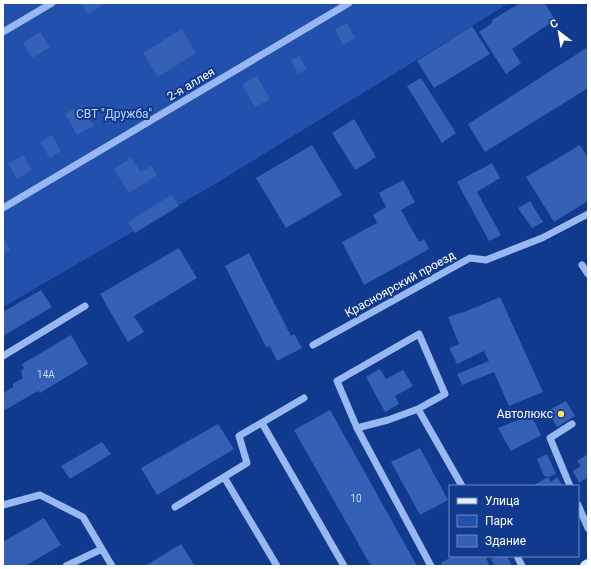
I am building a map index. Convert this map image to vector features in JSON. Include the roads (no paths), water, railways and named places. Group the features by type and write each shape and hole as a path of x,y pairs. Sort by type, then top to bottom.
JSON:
{"street":[{"path":"3,32 52,3"},
{"name":"2-я аллея","path":"3,208 350,3"},
{"name":"Красноярский проезд","path":"313,345 470,258 486,260 542,238 588,214"},
{"path":"582,265 588,274"},
{"path":"3,356 85,306"},
{"path":"357,428 388,420 418,409 445,394 419,334 337,381 357,428 431,566"},
{"path":"175,507 247,463 239,436 304,398"},
{"path":"418,409 461,485"},
{"path":"262,423 344,566"},
{"path":"570,485 550,438 572,424"},
{"path":"224,477 277,566"},
{"path":"3,505 40,495 83,517 112,566"},
{"path":"579,507 588,528"},
{"path":"66,566 102,549"},
{"path":"518,557 522,566"}],"place":[{"name":"Автолюкс","path":"561,414"}],"park label":[{"name":"СВТ \"Дружба\"","path":"114,114"}]}
